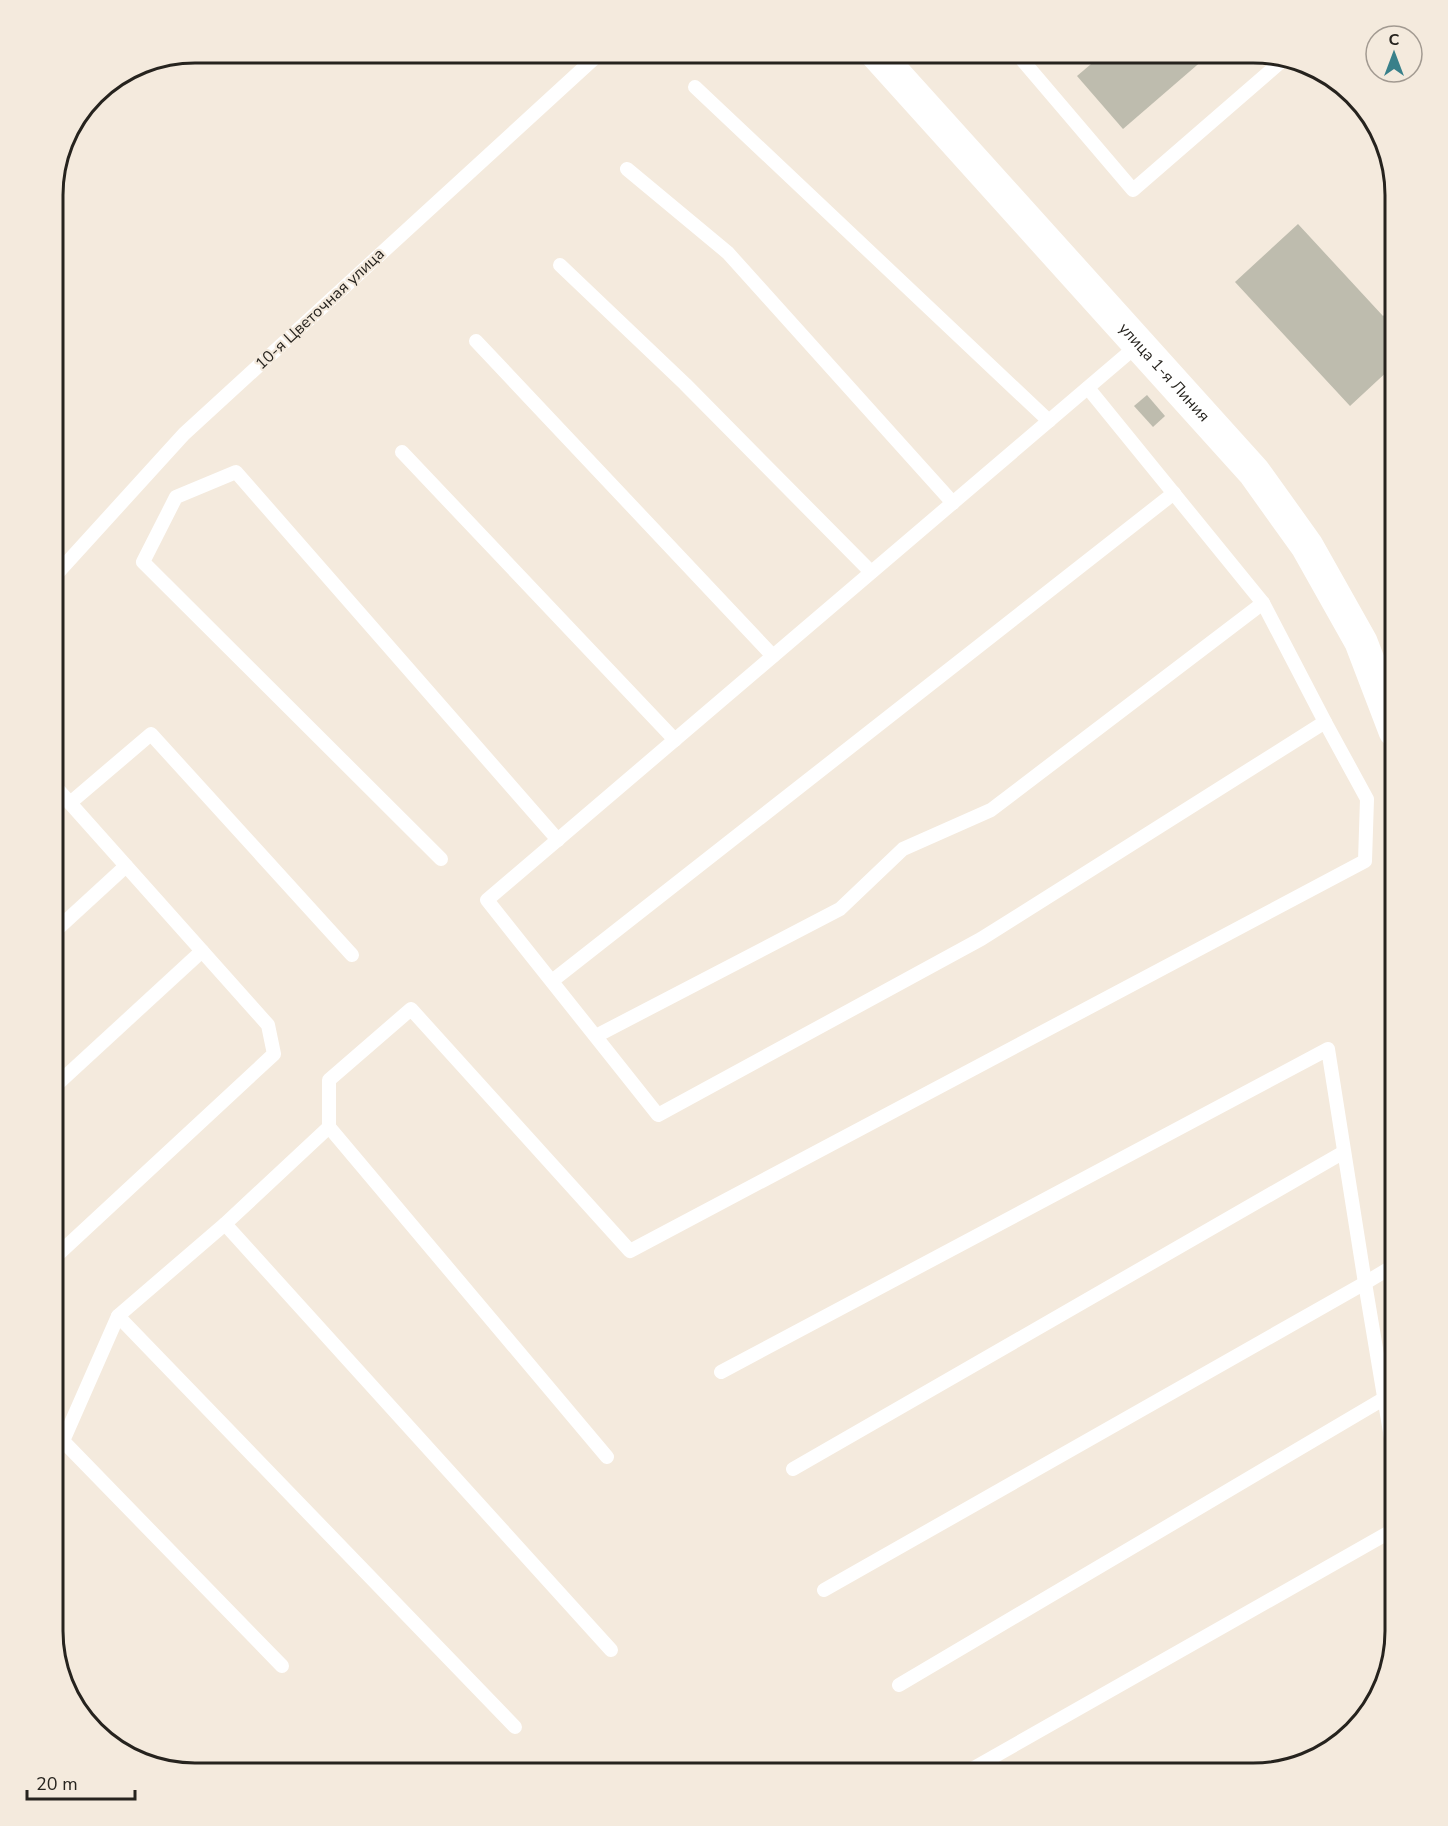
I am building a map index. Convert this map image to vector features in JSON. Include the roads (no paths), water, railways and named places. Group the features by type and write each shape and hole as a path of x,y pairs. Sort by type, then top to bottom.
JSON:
{"main road":[{"name":"улица 1-я Линия","path":"885,63 1254,472 1307,546 1361,642 1385,705"}],"lane":[{"name":"10-я Цветочная улица","path":"63,567 184,434 589,63"},
{"path":"1025,63 1133,190 1276,66"},
{"path":"695,87 1048,421"},
{"path":"627,169 729,253 953,503"},
{"path":"560,265 685,384 872,572"},
{"path":"476,341 773,656"},
{"path":"1139,344 488,900 658,1115 981,939 1326,722"},
{"path":"607,1457 329,1127 329,1080 411,1009 630,1251 1365,861 1366,799 1263,603 1088,388"},
{"path":"402,452 675,740"},
{"path":"441,859 143,562 176,497 237,472 558,840"},
{"path":"552,981 1174,493"},
{"path":"596,1036 840,909 903,849 991,810 1263,603"},
{"path":"70,803 151,734 352,955"},
{"path":"63,795 268,1025 274,1054 63,1250"},
{"path":"63,924 126,866"},
{"path":"63,1079 202,951"},
{"path":"721,1372 1328,1049 1385,1404"},
{"path":"282,1666 63,1441 118,1316 225,1224 329,1127"},
{"path":"793,1469 1344,1152"},
{"path":"225,1224 611,1650"},
{"path":"824,1590 1385,1271"},
{"path":"118,1316 515,1727"},
{"path":"899,1685 1384,1398"},
{"path":"983,1763 1385,1535"}]}
